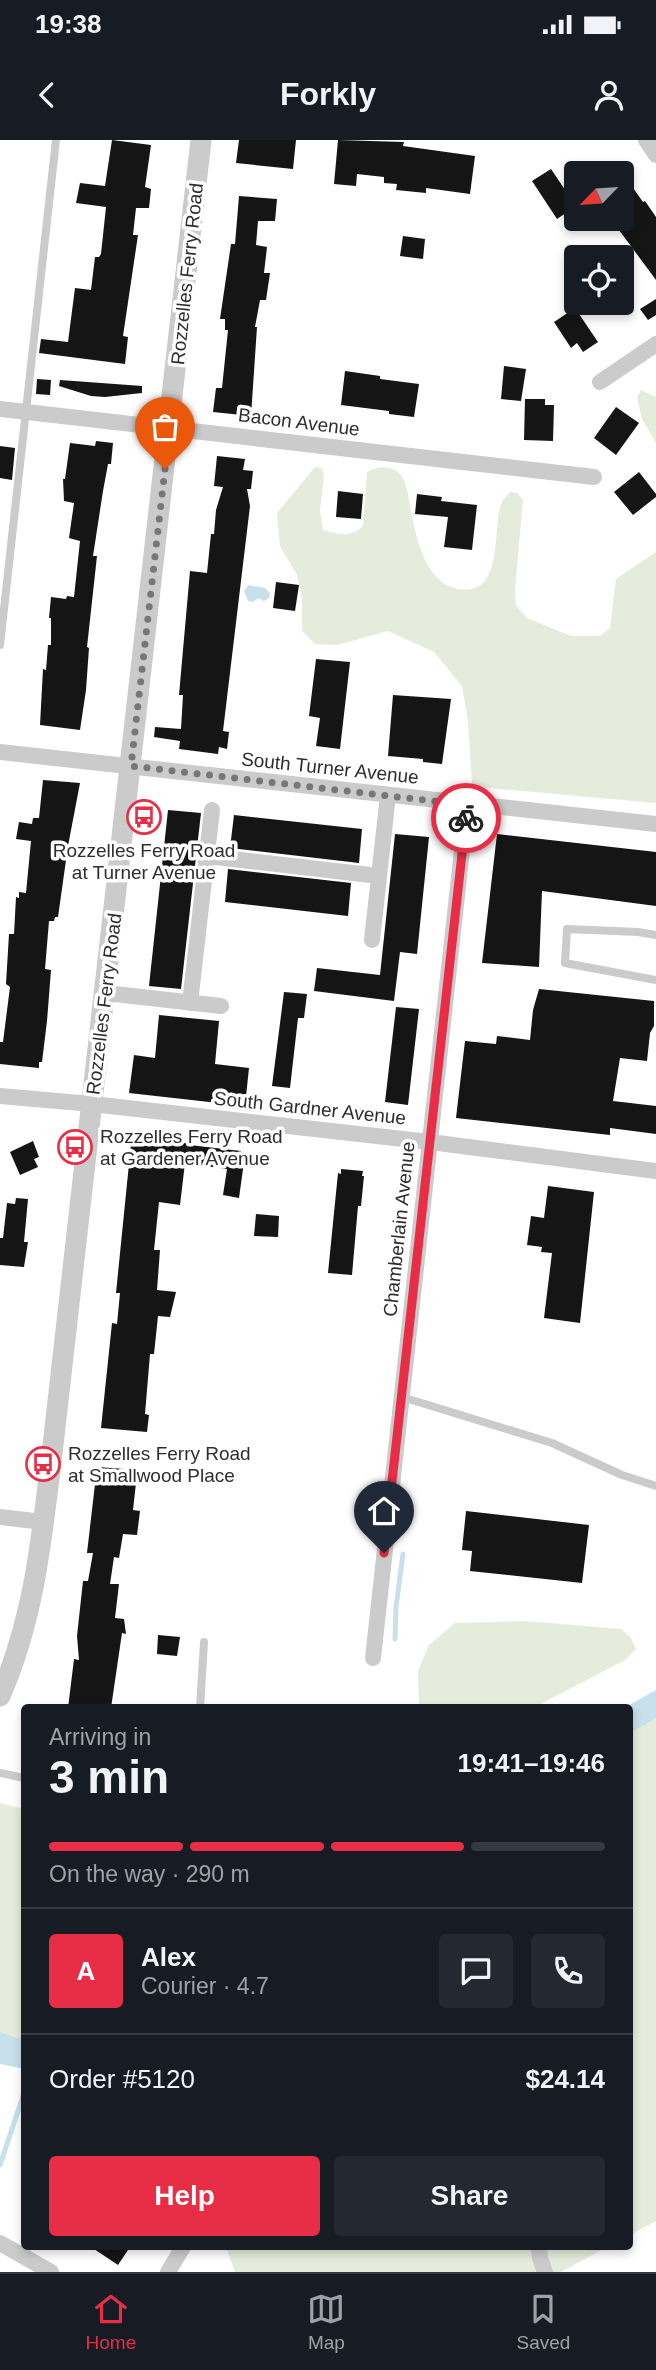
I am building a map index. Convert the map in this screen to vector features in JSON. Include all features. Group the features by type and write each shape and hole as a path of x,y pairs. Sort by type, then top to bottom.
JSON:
{"street":[{"name":"Rozzelles Ferry Road","path":"0,1696 25,1630 35,1581 64,1365 201,140"},
{"path":"646,140 656,155"},
{"path":"600,382 656,344"},
{"name":"Bacon Avenue","path":"0,409 594,477"},
{"name":"South Turner Avenue","path":"0,752 656,824"},
{"path":"372,940 388,795"},
{"name":"Chamberlain Avenue","path":"373,1658 467,805"},
{"path":"190,1003 212,810"},
{"path":"207,856 379,876"},
{"path":"106,993 221,1006"},
{"name":"South Gardner Avenue","path":"0,1096 430,1142 656,1171"},
{"path":"0,1517 43,1522"},
{"path":"0,2243 51,2272"},
{"path":"168,2272 181,2250"},
{"path":"539,2250 545,2272"}],"lane":[{"path":"0,645 56,140"},
{"path":"656,935 567,929 565,963 656,981"},
{"path":"402,1397 552,1443 622,1475 656,1486"},
{"path":"200,1704 204,1642"},
{"path":"0,1773 21,1777"}],"green space":[{"path":"641,390 656,397 656,443 642,419 637,398"},
{"path":"315,467 322,468 324,475 320,511 323,530 344,534 363,526 367,472 385,468 398,472 405,483 424,558 438,578 458,589 473,588 484,582 494,557 499,511 503,500 510,492 517,493 523,500 516,605 527,618 571,636 600,636 610,628 616,579 656,552 656,803 478,787 472,784 468,721 462,686 434,652 388,631 337,645 315,644 302,631 302,598 297,575 280,546 277,513"},
{"path":"525,1621 621,1629 631,1638 636,1649 625,1660 541,1704 419,1704 418,1671 429,1645 455,1623"},
{"path":"656,1701 656,2221 633,2233 633,1713"},
{"path":"0,1803 21,1808 21,2037 0,2032"},
{"path":"227,2250 601,2250 561,2272 235,2272"}],"water":[{"path":"248,585 265,588 270,593 269,598 264,601 258,598 253,602 248,601 244,591"},
{"path":"656,1690 656,1718 633,1731 631,1704"},
{"path":"0,2032 21,2037 21,2068 0,2064"}],"building":[{"path":"112,140 151,145 145,187 151,189 149,208 136,208 133,235 138,235 123,336 128,337 125,364 39,353 41,339 68,342 75,288 91,290 95,257 101,254 106,207 76,203 80,183 105,186"},
{"path":"239,140 296,140 293,169 236,163"},
{"path":"338,140 404,142 403,146 475,156 470,194 426,188 426,193 396,190 397,184 384,183 384,177 357,174 356,186 334,184"},
{"path":"551,169 564,188 564,214 557,219 532,181"},
{"path":"634,189 656,217 656,280 634,250 634,245 630,245 620,231 634,231"},
{"path":"239,196 277,199 275,221 258,221 256,245 267,247 264,273 270,273 266,300 260,300 255,327 251,416 213,412 216,388 222,388 228,330 225,330 225,319 220,319 231,244 235,244"},
{"path":"403,236 425,239 423,259 400,256"},
{"path":"656,299 656,315 648,320 640,309"},
{"path":"564,315 580,315 598,342 583,352 577,343 571,348 554,322"},
{"path":"504,366 526,369 521,401 501,399"},
{"path":"345,371 419,384 414,417 341,405"},
{"path":"37,379 51,380 50,395 36,394"},
{"path":"60,380 142,386 142,393 91,396 59,386"},
{"path":"525,399 545,399 545,405 554,405 553,441 524,440"},
{"path":"616,407 639,423 616,455 594,438"},
{"path":"96,441 113,443 93,556 97,556 80,730 40,725 43,669 46,670 48,645 51,645 51,597 74,597 80,541 69,538 74,503 64,501 63,479 70,443 95,446"},
{"path":"0,446 15,448 12,480 0,478"},
{"path":"217,456 245,459 243,470 253,471 251,489 247,489 250,506 223,731 229,732 227,749 219,747 218,754 179,749 180,741 154,737 155,727 181,729 183,695 179,695 190,571 207,573 211,534 214,534 216,510 223,487 214,486"},
{"path":"639,472 656,497 633,515 614,492"},
{"path":"338,491 363,494 361,519 336,517"},
{"path":"417,494 442,497 441,501 477,505 472,550 444,547 448,517 415,514"},
{"path":"276,582 299,585 295,611 273,608"},
{"path":"316,659 350,662 340,749 316,746 320,718 309,716"},
{"path":"393,695 451,699 442,764 423,762 423,759 388,756"},
{"path":"43,780 80,783 58,917 49,921 45,969 51,970 42,1062 39,1062 39,1068 0,1064 0,1042 3,1042 10,987 6,984 9,934 14,934 16,897 19,898 19,892 26,893 31,841 16,839 19,822 32,824 33,818 39,818"},
{"path":"168,810 201,813 181,989 149,986"},
{"path":"234,815 362,829 359,863 230,848"},
{"path":"395,834 429,837 417,954 400,952 394,1001 314,991 317,968 380,975"},
{"path":"497,834 656,852 656,906 542,891 539,967 482,963"},
{"path":"228,869 351,883 348,916 225,902"},
{"path":"539,989 654,1001 654,1026 650,1033 647,1061 620,1058 613,1101 656,1106 656,1134 610,1128 610,1135 456,1118 465,1041 496,1044 497,1036 530,1040 533,1010"},
{"path":"284,992 307,994 304,1018 298,1018 290,1088 272,1086"},
{"path":"396,1007 419,1009 408,1105 385,1102"},
{"path":"159,1015 219,1021 215,1064 249,1068 245,1106 129,1093 134,1055 155,1058"},
{"path":"132,1134 166,1135 190,1145 241,1151 240,1162 244,1162 239,1198 223,1195 227,1169 185,1163 180,1205 159,1202 154,1250 160,1250 157,1290 176,1292 170,1317 158,1316 154,1354 150,1354 145,1414 149,1415 147,1432 101,1428 112,1323 117,1324 120,1293 116,1293"},
{"path":"33,1141 39,1157 34,1159 38,1167 20,1175 10,1152"},
{"path":"341,1169 363,1171 364,1176 361,1206 358,1206 352,1275 328,1273 338,1173 341,1174"},
{"path":"548,1186 594,1192 580,1323 544,1318 552,1253 541,1252 542,1247 527,1245 531,1216 544,1218"},
{"path":"16,1198 28,1199 24,1242 28,1242 24,1267 0,1265 0,1238 3,1238 7,1203 15,1204"},
{"path":"256,1214 279,1216 278,1237 254,1236"},
{"path":"97,1467 125,1469 124,1473 137,1474 133,1510 140,1511 137,1535 123,1534 119,1558 114,1557 110,1584 119,1584 115,1618 124,1619 126,1634 122,1633 112,1704 68,1704 74,1659 79,1660 77,1636 83,1581 88,1581 93,1553 87,1553"},
{"path":"466,1511 589,1525 582,1583 470,1571 472,1551 462,1550"},
{"path":"158,1635 180,1637 177,1656 157,1654"},
{"path":"96,2250 128,2250 118,2265"}],"waterway":[{"path":"395,1639 403,1554"},
{"path":"0,2165 21,2102"}],"way so far":[{"path":"165,469 131,766 467,805 466,818"}],"place":[{"name":"Rozzelles Ferry Road at Turner Avenue","path":"144,817"},
{"name":"Rozzelles Ferry Road at Gardener Avenue","path":"75,1147"},
{"name":"Rozzelles Ferry Road at Smallwood Place","path":"43,1464"}],"route":[{"path":"384,1553 466,818"}]}
